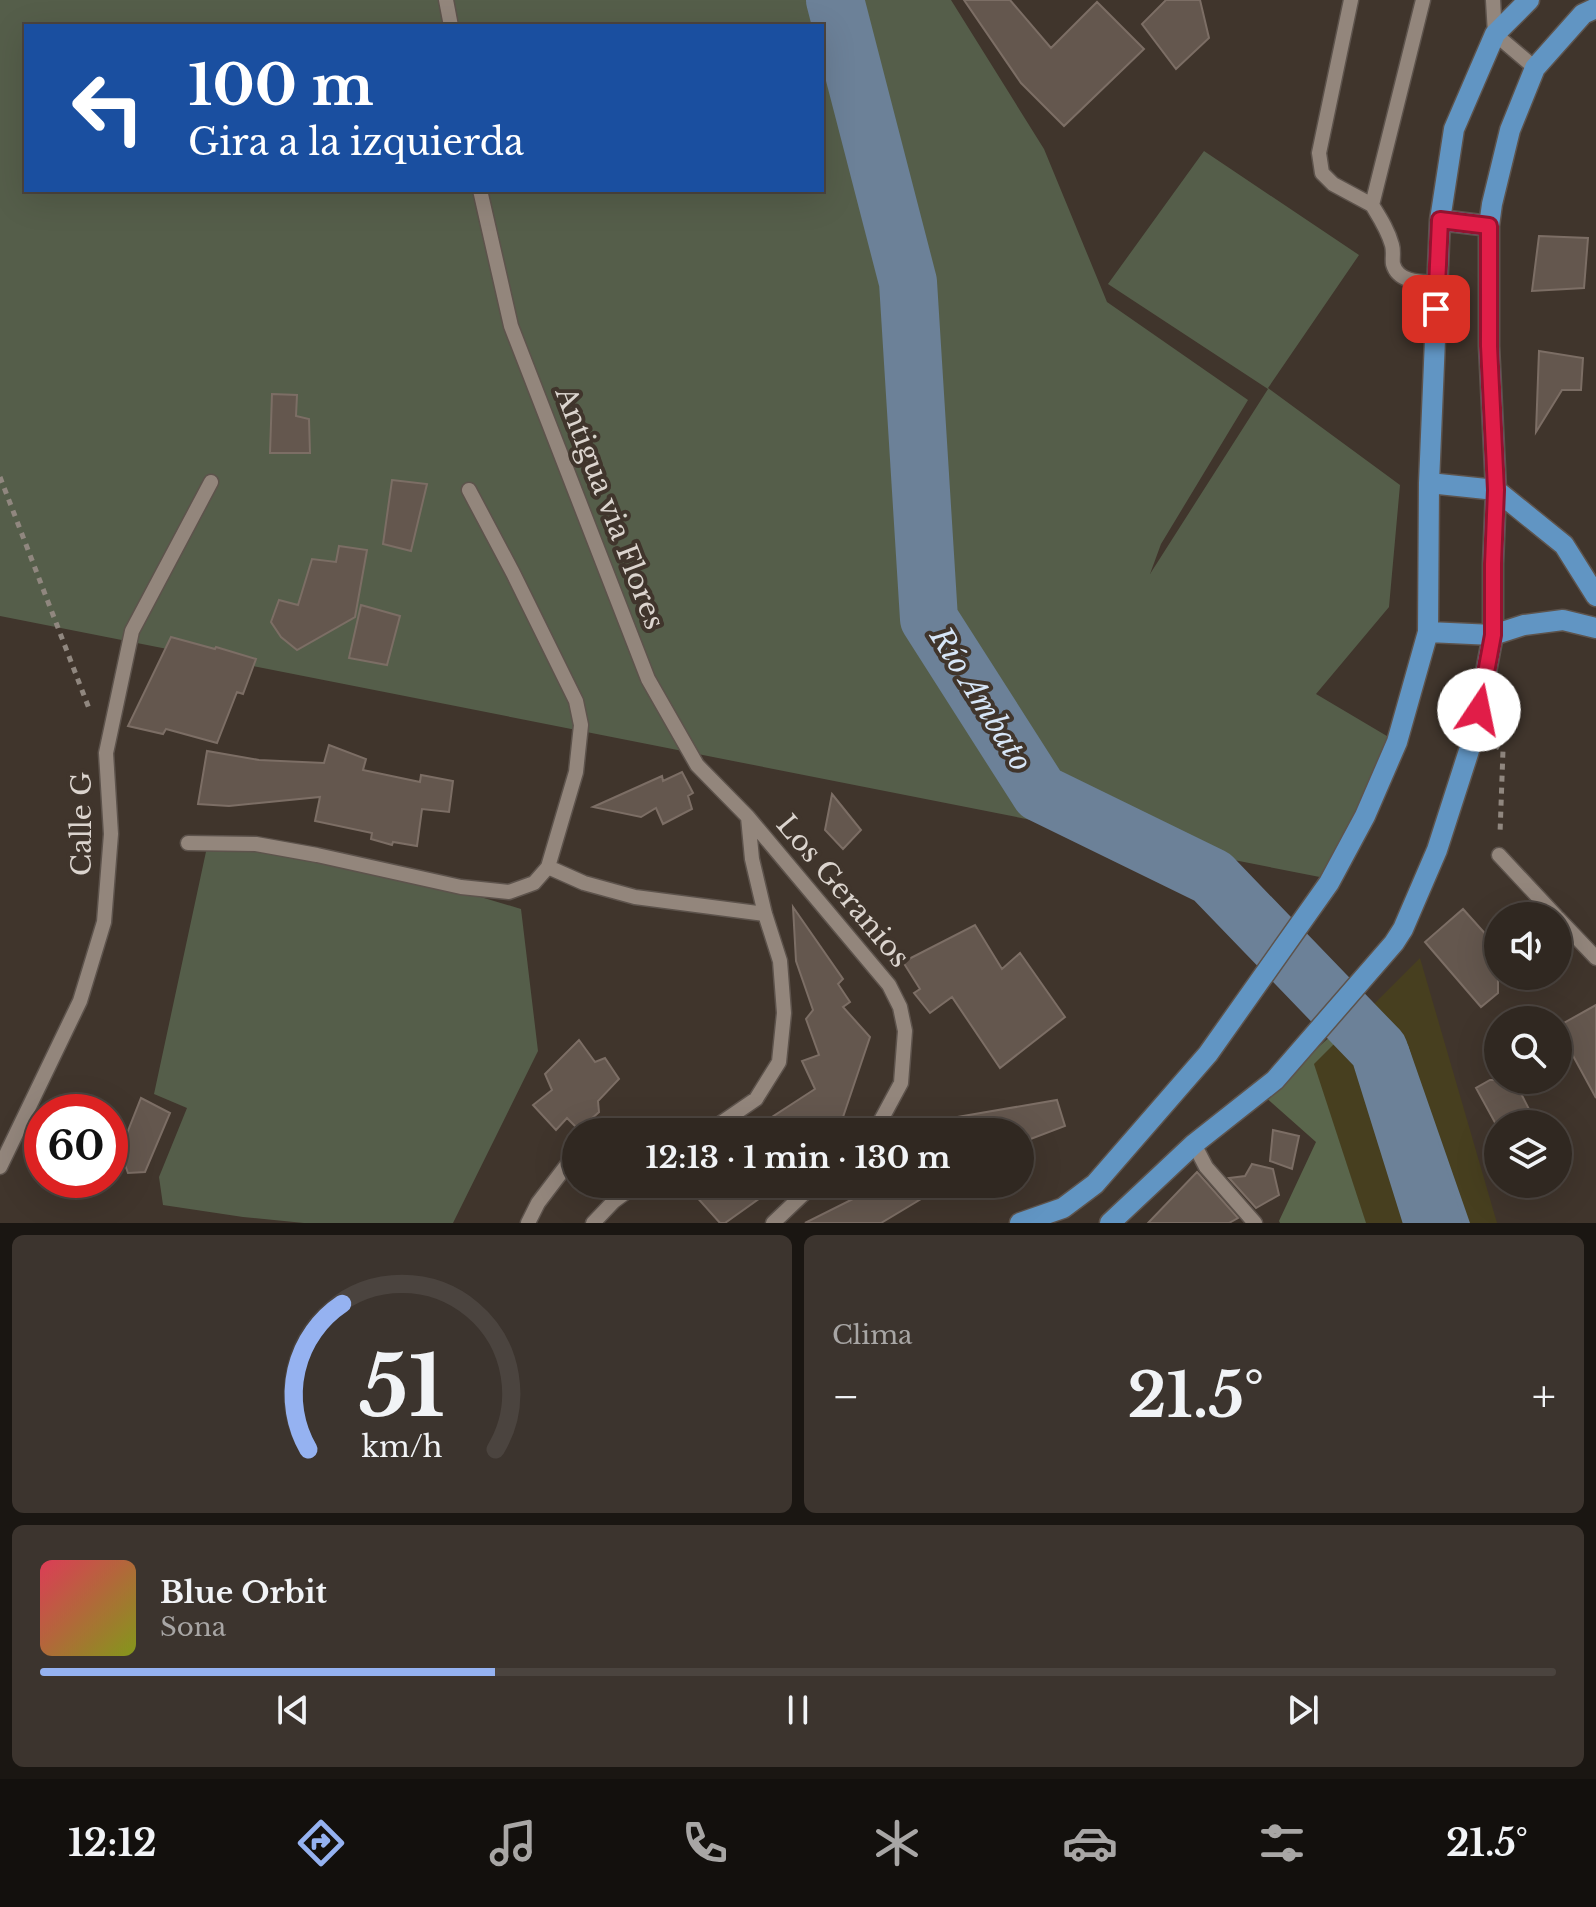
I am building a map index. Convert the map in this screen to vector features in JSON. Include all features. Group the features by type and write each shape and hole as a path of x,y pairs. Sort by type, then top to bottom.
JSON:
{"main road":[{"path":"1020,1223 1063,1208 1095,1184 1208,1054 1329,883 1365,816 1397,742 1428,632 1429,483 1440,220 1454,129 1495,34 1529,0"},
{"path":"1112,1222 1194,1144 1275,1080 1394,943 1437,850 1474,735 1493,635 1496,490 1489,346 1489,226 1492,204 1510,130 1535,68 1583,14 1596,8"},
{"path":"1440,220 1489,226"},
{"path":"1429,483 1496,490 1564,545 1596,596"},
{"path":"1428,632 1493,635 1524,625 1563,620 1596,628"}],"street":[{"path":"446,0 451,24"},
{"path":"1351,0 1319,153 1322,173 1333,184 1372,205 1388,233 1393,266 1402,277 1437,283"},
{"path":"1372,205 1423,0"},
{"path":"1493,0 1495,34 1535,68"},
{"name":"Antigua via Flores","path":"480,192 511,326 648,679 697,765 748,817"},
{"name":"Calle G","path":"0,1167 80,1001 104,922 111,834 106,753 132,631 211,482"},
{"path":"188,843 256,844 461,887 509,892 534,883 548,867 576,772 581,725 576,701 469,490"},
{"path":"728,1118 756,1099 779,1062 784,1013 780,961 752,859 748,817"},
{"name":"Los Geranios","path":"748,817 889,985 900,1007 905,1031 901,1083 882,1118"},
{"path":"1499,855 1543,902"},
{"path":"548,867 584,883 635,897 765,914"},
{"path":"1572,933 1596,958"},
{"path":"1194,1144 1206,1167 1255,1223"},
{"path":"528,1223 538,1203 562,1171"},
{"path":"593,1223 618,1198"},
{"path":"773,1223 799,1198"}],"path":[{"path":"0,477 106,753"},
{"path":"1474,735 1503,750 1499,855"}],"green space":[{"path":"0,0 951,0 1044,149 1107,302 1248,400 1161,544 1150,574 1268,389 1108,284 1204,151 1359,255 1268,388 1400,485 1389,607 1316,694 1397,742 1335,880 0,616"},
{"path":"207,847 360,861 521,909 538,1051 453,1223 304,1223 163,1205 159,1177 187,1108 154,1094"},
{"path":"1333,1034 1390,1119 1415,1223 1279,1221 1316,1142 1264,1096"}],"sand":[{"path":"1420,958 1484,1178 1484,1198 1490,1198 1497,1223 1366,1223 1314,1064"}],"water":[{"path":"1388,1020 1408,1045 1470,1223 1424,1223 1393,1115 1349,1040"}],"building":[{"path":"964,0 1010,0 1051,48 1097,2 1144,49 1064,126 1021,83"},
{"path":"1166,0 1200,0 1209,38 1176,69 1142,24"},
{"path":"1539,236 1588,238 1584,288 1532,291"},
{"path":"1539,351 1583,358 1581,390 1562,390 1536,432"},
{"path":"272,394 297,395 296,416 309,419 310,453 270,453"},
{"path":"392,480 427,484 411,551 383,544"},
{"path":"339,546 367,550 355,617 297,650 281,637 271,622 279,600 298,605 312,559 336,562"},
{"path":"361,605 400,616 387,665 349,658"},
{"path":"171,637 256,659 243,694 237,692 217,743 166,729 163,734 128,726"},
{"path":"329,745 366,759 363,770 420,782 421,775 453,781 449,812 422,809 417,846 393,842 392,845 371,839 372,833 315,821 320,797 229,806 198,804 207,751 259,760 324,763"},
{"path":"682,772 693,793 688,796 692,809 663,824 656,808 641,817 593,807 662,776 663,781"},
{"path":"832,794 861,830 843,849 825,830"},
{"path":"793,907 843,979 838,984 850,1002 843,1007 870,1037 843,1118 770,1118 815,1089 802,1061 819,1055 806,1019 813,1010 796,961"},
{"path":"1463,909 1484,932 1484,990 1498,990 1498,993 1481,1007 1425,942"},
{"path":"975,925 1002,969 1020,953 1065,1017 1000,1068 952,997 930,1013 914,993 920,989 903,962"},
{"path":"1596,1005 1596,1098 1572,1054 1572,1018"},
{"path":"579,1040 595,1062 605,1058 619,1079 598,1101 599,1112 592,1118 562,1118 562,1123 556,1130 533,1105 552,1090 545,1074"},
{"path":"1484,1083 1484,1094 1521,1094 1529,1110 1488,1110 1476,1088"},
{"path":"141,1098 170,1113 145,1172 128,1173 128,1131"},
{"path":"1057,1100 1065,1126 1034,1138 1034,1118 951,1118"},
{"path":"1273,1130 1299,1136 1292,1169 1270,1161"},
{"path":"1252,1164 1273,1169 1279,1195 1256,1208 1229,1178 1245,1176"},
{"path":"1197,1172 1238,1218 1229,1223 1148,1223"},
{"path":"698,1198 760,1198 725,1223 720,1223"},
{"path":"923,1198 881,1223 805,1223 853,1199"}],"waterway":[{"name":"Río Ambato","path":"835,0 908,282 929,619 1040,793 1212,877 1379,1050 1433,1223"}],"route":[{"path":"1436,309 1440,220 1489,226 1489,346 1496,490 1493,635 1479,710"}]}
